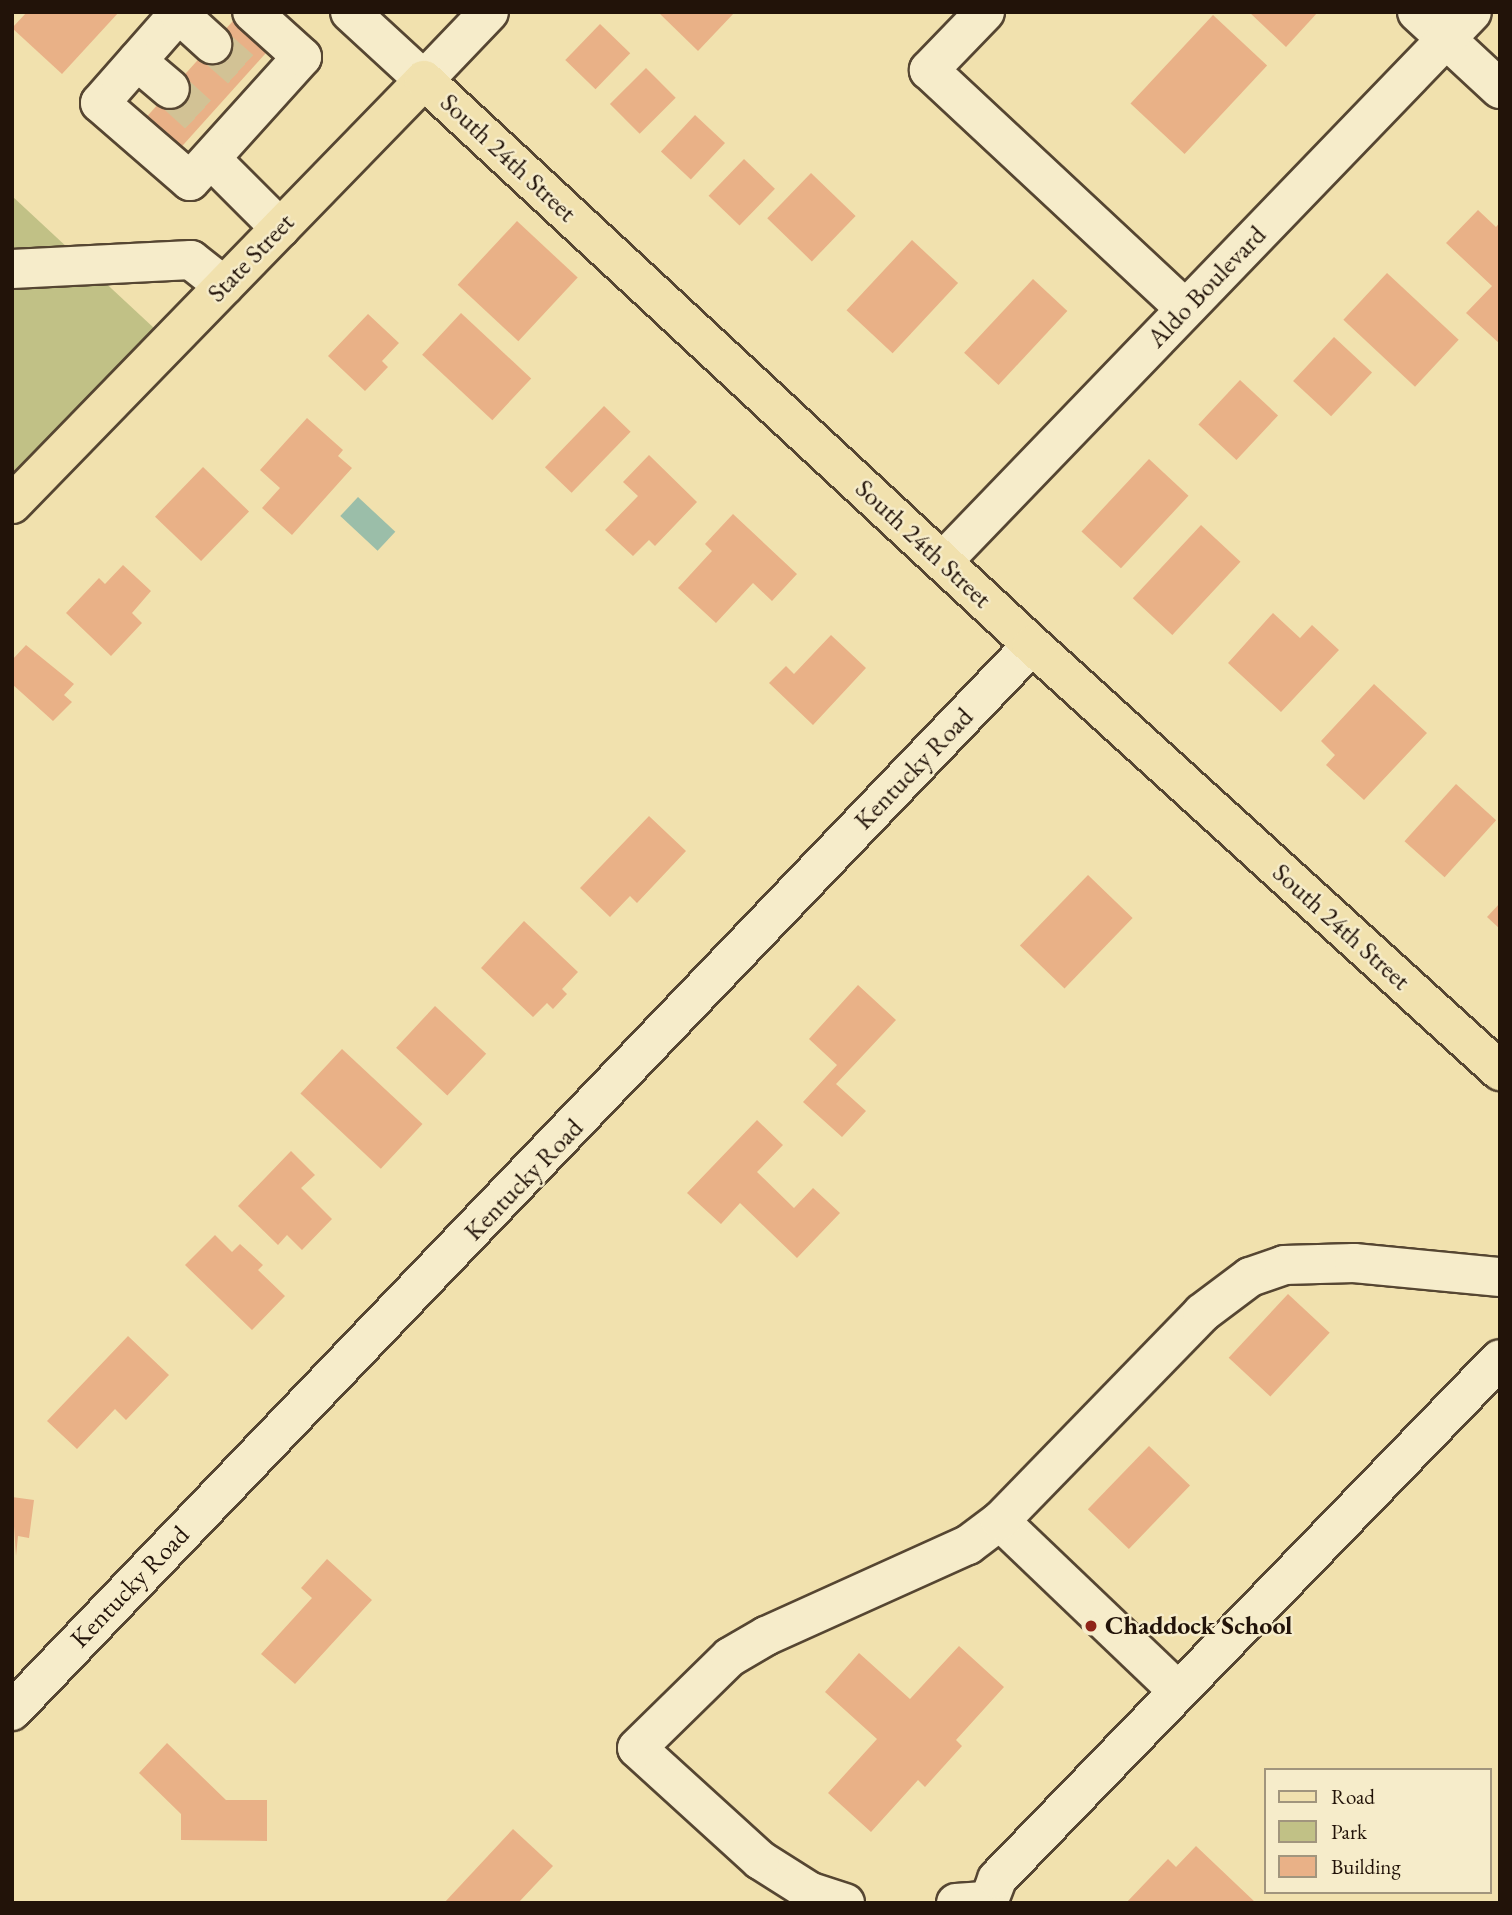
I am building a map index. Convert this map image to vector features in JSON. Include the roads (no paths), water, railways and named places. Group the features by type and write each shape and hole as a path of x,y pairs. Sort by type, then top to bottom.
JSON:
{"main road":[{"name":"State Street","path":"12,504 424,80"},
{"name":"South 24th Street","path":"424,80 1032,645 1500,1071"}],"street":[{"path":"212,44 180,13 100,103 190,181 214,140 257,84 302,57 252,12"},
{"name":"State Street","path":"424,80 489,12"},
{"path":"985,12 929,70 1185,309"},
{"path":"1417,12 1500,89"},
{"name":"Aldo Boulevard","path":"943,561 1472,12"},
{"name":"South 24th Street","path":"352,13 424,80"},
{"path":"137,61 170,89"},
{"path":"214,140 280,228"},
{"path":"12,269 191,260 224,286"},
{"name":"Kentucky Road","path":"12,1711 1032,645"},
{"path":"845,1903 809,1891 760,1860 637,1748 730,1657 766,1636 968,1545 1000,1521 1202,1313 1250,1277 1284,1265 1354,1263 1500,1277"},
{"path":"977,1902 1500,1359"},
{"path":"1000,1521 1178,1691"}],"tunnel":[{"path":"212,44 246,74"},
{"path":"170,89 204,120"}],"place":[{"name":"Chaddock School","path":"1091,1626"}]}
